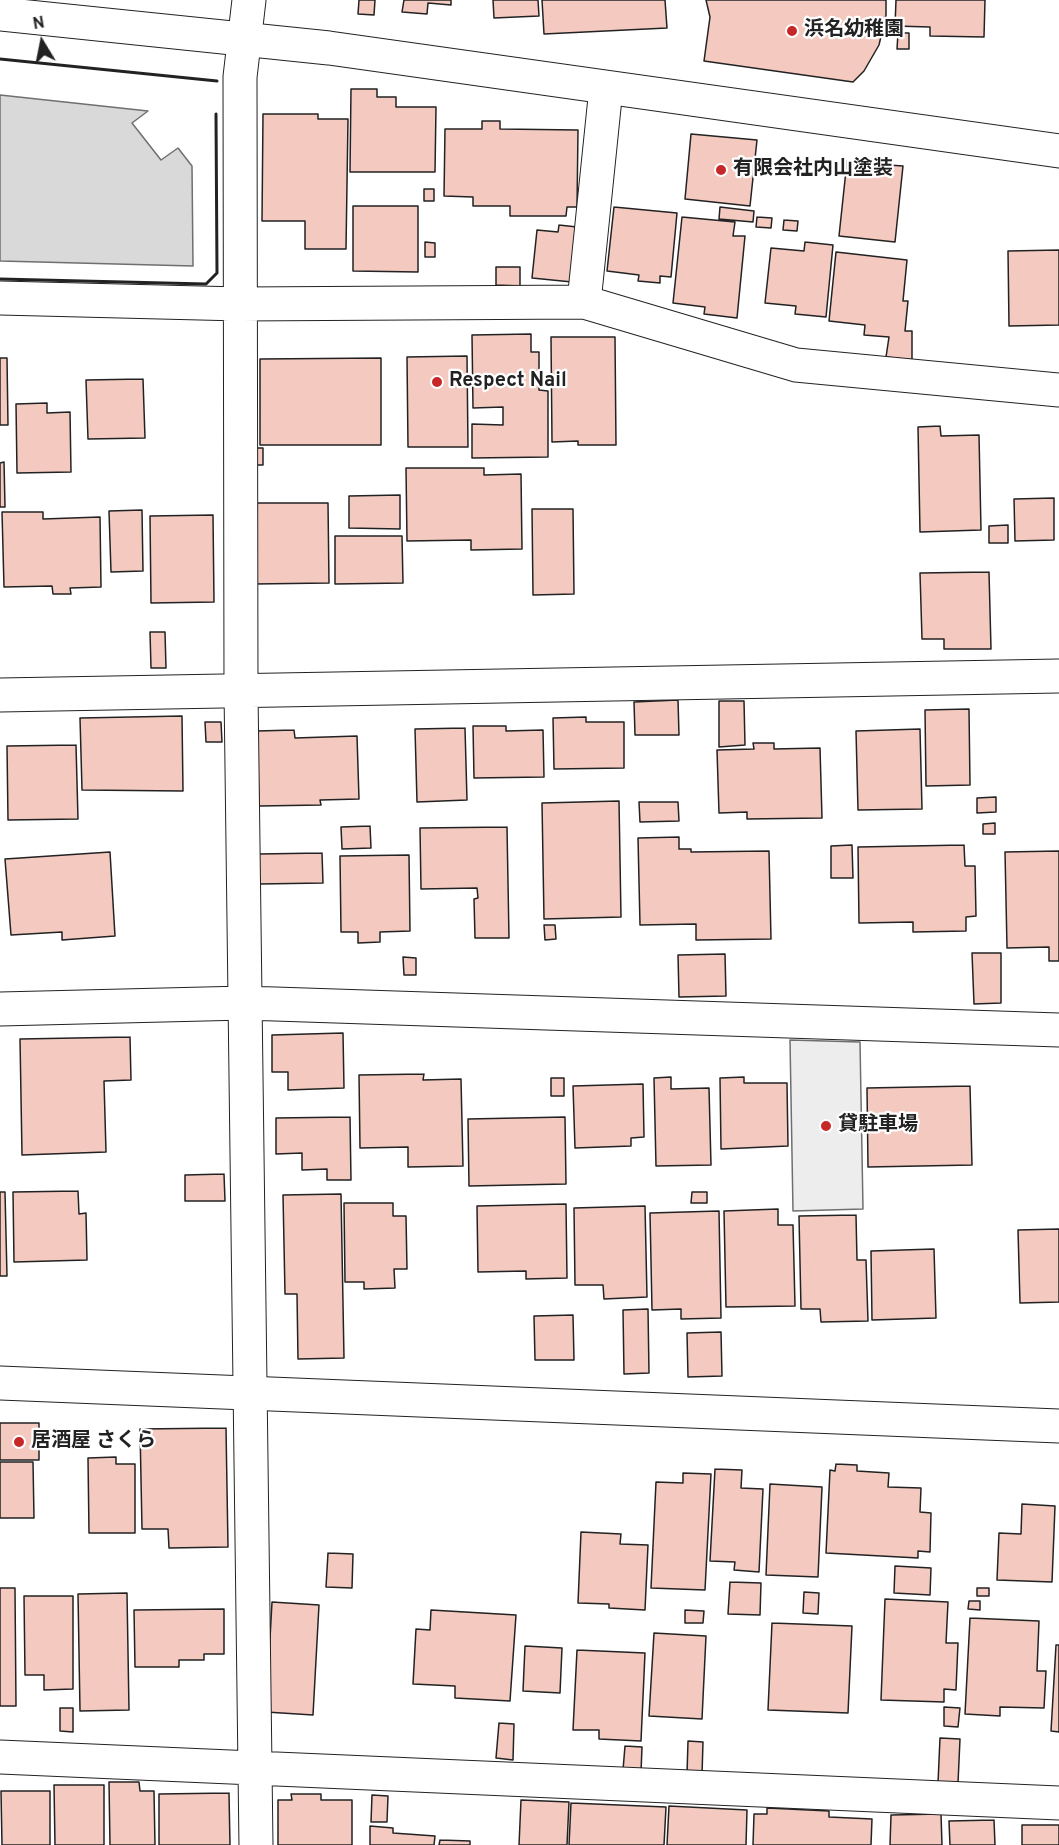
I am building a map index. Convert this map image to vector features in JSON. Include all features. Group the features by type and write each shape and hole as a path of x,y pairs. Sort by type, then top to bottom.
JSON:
{"street":[{"path":"249,0 240,76 241,691 256,1845"},
{"path":"0,14 329,48 1059,151"},
{"path":"584,302 606,88"},
{"path":"0,298 240,304 584,302 796,365 1059,390"},
{"path":"0,695 1059,676"},
{"path":"0,1008 245,1003 1059,1030"},
{"path":"0,1383 1059,1426"},
{"path":"0,1757 1059,1803"}],"shaded area":[{"path":"0,95 148,111 132,123 161,160 178,148 192,166 193,266 0,261"},
{"name":"貸駐車場","path":"790,1040 860,1042 863,1209 793,1211"}],"building":[{"path":"359,0 375,0 374,15 358,14"},
{"path":"404,0 451,0 451,5 428,3 427,14 402,12"},
{"path":"493,0 538,0 539,16 494,18"},
{"path":"542,0 665,0 667,28 544,34"},
{"name":"浜名幼稚園","path":"706,0 886,0 886,15 879,45 864,71 853,82 704,61 710,17"},
{"path":"896,0 985,0 984,37 930,36 930,27 895,26"},
{"path":"898,33 909,33 909,49 897,49"},
{"path":"351,89 377,89 377,97 396,97 396,107 436,107 435,172 350,172"},
{"path":"263,114 318,114 318,119 348,119 346,249 305,249 305,221 262,221"},
{"path":"482,121 500,121 500,129 578,130 577,207 567,207 566,216 510,216 510,206 473,206 473,197 444,196 445,129 482,129"},
{"path":"691,134 757,140 750,206 685,199"},
{"path":"875,158 889,160 889,165 903,166 895,242 839,236 847,161 874,163"},
{"path":"424,189 434,189 434,201 424,201"},
{"path":"353,206 418,206 418,272 353,271"},
{"path":"614,207 677,213 671,277 660,276 660,283 638,281 639,275 607,271"},
{"path":"720,207 754,211 753,222 719,219"},
{"path":"682,217 735,222 733,236 745,236 737,318 704,314 705,307 673,303"},
{"path":"757,217 772,218 771,228 756,227"},
{"path":"784,220 798,221 797,231 783,230"},
{"path":"559,225 577,227 572,282 532,278 537,230 558,232"},
{"path":"425,242 435,243 435,257 425,257"},
{"path":"805,242 833,245 826,317 795,314 796,306 765,303 771,248 804,251"},
{"path":"1059,250 1059,325 1009,326 1008,251"},
{"path":"836,252 907,260 903,301 908,301 905,331 912,331 912,360 886,357 889,337 864,335 865,325 829,321"},
{"path":"496,267 520,267 520,286 496,285"},
{"path":"531,334 531,352 539,352 539,390 548,391 548,457 472,458 472,424 503,425 503,407 473,408 472,335"},
{"path":"551,337 615,337 616,445 578,445 578,441 552,442"},
{"path":"467,356 468,447 408,447 407,357"},
{"path":"0,358 7,358 8,425 0,425"},
{"path":"381,358 381,445 260,445 260,359"},
{"path":"143,379 145,438 88,439 86,380"},
{"path":"47,403 47,413 70,412 71,472 17,473 16,404"},
{"path":"940,426 941,436 979,435 981,530 920,532 918,427"},
{"path":"252,448 263,448 263,465 252,465"},
{"path":"4,462 5,507 0,507 0,463"},
{"path":"406,468 484,468 484,475 521,474 522,549 471,550 471,540 407,541"},
{"path":"400,495 400,529 349,528 349,496"},
{"path":"1054,498 1054,540 1015,541 1014,499"},
{"path":"254,503 328,503 329,583 254,584"},
{"path":"532,509 573,509 574,594 533,595"},
{"path":"142,510 143,571 111,572 109,511"},
{"path":"2,512 43,512 43,519 100,517 101,587 70,588 71,594 53,594 52,586 4,587"},
{"path":"213,515 214,602 151,603 150,516"},
{"path":"1008,525 1008,543 989,543 989,526"},
{"path":"335,536 402,536 403,583 335,584"},
{"path":"989,572 991,649 944,649 944,639 922,639 920,573"},
{"path":"150,632 165,632 166,668 151,668"},
{"path":"678,700 679,735 635,735 634,702"},
{"path":"719,701 744,701 745,745 719,747"},
{"path":"969,709 970,785 926,786 925,710"},
{"path":"182,716 183,791 82,790 80,718"},
{"path":"586,717 586,722 624,722 624,768 554,769 553,718"},
{"path":"205,722 221,722 222,742 206,742"},
{"path":"473,726 506,726 506,731 543,730 544,777 474,778"},
{"path":"465,728 467,800 417,802 415,729"},
{"path":"920,729 922,809 858,810 856,731"},
{"path":"294,730 295,738 357,736 359,799 320,800 321,805 259,806 257,731"},
{"path":"753,743 774,743 774,749 820,748 822,818 747,819 747,812 719,813 717,750 754,749"},
{"path":"76,745 78,819 8,820 7,746"},
{"path":"996,797 996,812 977,813 977,798"},
{"path":"619,801 621,917 544,919 542,803"},
{"path":"639,802 678,802 679,821 640,822"},
{"path":"995,823 995,834 983,834 983,824"},
{"path":"370,826 371,848 342,849 341,827"},
{"path":"507,827 509,938 475,938 474,899 478,898 477,888 421,889 420,828"},
{"path":"679,837 679,849 691,849 691,852 769,851 771,939 696,940 696,924 640,925 638,838"},
{"path":"852,845 853,878 831,878 831,846"},
{"path":"964,845 965,866 975,866 976,916 966,917 966,931 913,932 913,922 859,923 858,847"},
{"path":"1059,851 1059,961 1049,961 1049,947 1007,948 1005,852"},
{"path":"110,852 115,936 62,940 62,932 11,935 5,859"},
{"path":"322,853 323,883 259,884 258,854"},
{"path":"409,855 410,931 380,932 380,942 358,943 358,932 341,932 340,856"},
{"path":"544,925 555,925 556,939 545,940"},
{"path":"972,953 1001,953 1001,1003 974,1004"},
{"path":"725,954 726,996 679,997 678,955"},
{"path":"403,957 416,958 416,975 404,975"},
{"path":"343,1033 344,1088 288,1090 288,1072 272,1072 272,1035"},
{"path":"130,1037 131,1080 104,1081 106,1152 22,1155 20,1039"},
{"path":"424,1074 423,1080 461,1079 463,1166 408,1167 408,1147 360,1148 359,1075"},
{"path":"671,1077 671,1089 709,1088 711,1165 656,1166 654,1078"},
{"path":"744,1077 744,1083 787,1083 788,1146 721,1149 720,1078"},
{"path":"551,1078 564,1078 564,1096 551,1096"},
{"path":"643,1084 644,1137 631,1138 631,1146 575,1148 573,1086"},
{"path":"970,1086 972,1165 868,1167 867,1088"},
{"path":"350,1117 351,1180 327,1180 327,1169 302,1170 302,1153 276,1154 276,1118"},
{"path":"565,1117 566,1184 469,1186 468,1119"},
{"path":"224,1174 225,1201 185,1201 185,1175"},
{"path":"78,1191 79,1214 86,1213 87,1260 14,1262 13,1192"},
{"path":"0,1192 5,1192 7,1276 0,1276"},
{"path":"692,1192 707,1192 707,1203 691,1203"},
{"path":"341,1194 344,1358 298,1359 297,1294 285,1294 283,1195"},
{"path":"344,1203 393,1203 393,1216 406,1216 407,1269 394,1269 395,1288 364,1289 364,1282 345,1282"},
{"path":"566,1204 567,1278 526,1279 526,1271 478,1272 477,1206"},
{"path":"645,1206 647,1297 604,1299 603,1285 575,1285 574,1208"},
{"path":"778,1209 778,1225 793,1225 795,1306 726,1307 724,1211"},
{"path":"719,1211 721,1318 681,1319 681,1309 652,1310 650,1213"},
{"path":"856,1215 857,1260 866,1260 868,1321 821,1322 820,1309 801,1309 799,1216"},
{"path":"1059,1229 1059,1302 1020,1303 1018,1230"},
{"path":"934,1249 936,1318 872,1320 871,1251"},
{"path":"648,1309 649,1373 624,1374 623,1310"},
{"path":"573,1315 574,1360 535,1360 534,1316"},
{"path":"721,1332 722,1376 688,1377 687,1333"},
{"name":"居酒屋 さくら","path":"0,1423 39,1423 39,1460 0,1460"},
{"path":"226,1428 228,1547 169,1548 168,1529 142,1529 140,1429"},
{"path":"116,1457 116,1464 135,1464 135,1533 89,1533 88,1458"},
{"path":"0,1462 33,1462 34,1518 0,1518"},
{"path":"836,1464 857,1465 857,1471 889,1473 888,1487 921,1488 920,1512 931,1513 930,1552 918,1551 918,1558 826,1553 830,1470 835,1471"},
{"path":"715,1469 742,1470 741,1488 763,1489 759,1572 734,1570 735,1562 710,1561"},
{"path":"683,1473 711,1474 705,1590 651,1588 656,1482 683,1483"},
{"path":"770,1484 822,1487 818,1577 766,1575"},
{"path":"1022,1504 1055,1506 1052,1582 997,1580 999,1533 1021,1534"},
{"path":"581,1532 621,1534 620,1544 648,1545 645,1610 609,1608 609,1604 578,1603"},
{"path":"328,1553 353,1554 352,1588 326,1587"},
{"path":"895,1566 931,1568 930,1595 894,1593"},
{"path":"730,1582 761,1583 760,1615 728,1614"},
{"path":"0,1588 15,1588 16,1706 0,1706"},
{"path":"977,1588 989,1588 989,1596 977,1596"},
{"path":"804,1592 819,1593 818,1614 803,1613"},
{"path":"127,1593 129,1710 80,1711 78,1594"},
{"path":"24,1596 73,1596 73,1689 44,1690 44,1675 25,1675"},
{"path":"885,1599 948,1602 946,1643 958,1643 956,1690 944,1689 944,1702 881,1700"},
{"path":"969,1601 980,1601 980,1610 968,1609"},
{"path":"272,1602 319,1605 313,1715 266,1712"},
{"path":"224,1609 224,1654 204,1654 204,1660 179,1660 179,1667 135,1667 134,1610"},
{"path":"431,1610 516,1615 510,1701 455,1698 455,1686 413,1684 416,1629 430,1630"},
{"path":"685,1610 704,1611 703,1623 685,1623"},
{"path":"970,1618 1039,1621 1037,1671 1046,1671 1044,1708 1000,1707 1000,1716 965,1714"},
{"path":"772,1623 852,1626 848,1713 768,1710"},
{"path":"654,1633 706,1636 702,1719 649,1716"},
{"path":"1056,1645 1059,1645 1059,1732 1051,1731"},
{"path":"525,1646 562,1648 560,1693 523,1691"},
{"path":"577,1650 645,1653 641,1741 599,1739 599,1730 573,1730"},
{"path":"944,1707 960,1708 958,1727 944,1726"},
{"path":"60,1708 73,1708 73,1732 60,1731"},
{"path":"499,1723 514,1724 513,1760 496,1758"},
{"path":"940,1738 960,1739 958,1783 938,1783"},
{"path":"688,1741 703,1742 702,1775 687,1774"},
{"path":"625,1746 642,1747 641,1772 623,1770"},
{"path":"109,1782 139,1782 140,1791 154,1791 155,1845 110,1845"},
{"path":"54,1785 104,1785 104,1845 55,1845"},
{"path":"1,1791 50,1791 50,1845 2,1845"},
{"path":"229,1793 230,1845 159,1845 159,1794"},
{"path":"291,1794 321,1794 321,1800 352,1800 352,1845 278,1845 278,1800 292,1800"},
{"path":"372,1795 388,1796 387,1822 371,1822"},
{"path":"521,1800 569,1802 567,1845 519,1845"},
{"path":"571,1803 666,1807 664,1845 569,1845"},
{"path":"669,1806 747,1810 746,1845 667,1845"},
{"path":"767,1808 829,1811 829,1817 872,1819 871,1845 753,1845 754,1814 767,1814"},
{"path":"941,1814 942,1845 890,1845 891,1815"},
{"path":"994,1820 995,1845 950,1845 949,1821"},
{"path":"1022,1825 1059,1825 1059,1845 1022,1845"},
{"path":"370,1826 393,1828 393,1833 435,1836 434,1845 370,1845"},
{"path":"440,1840 470,1841 470,1845 439,1845"}],"wall":[{"path":"0,59 217,81"},
{"path":"0,279 206,284 217,273 216,114"}],"place":[{"name":"浜名幼稚園","path":"792,31"},
{"name":"有限会社内山塗装","path":"721,170"},
{"name":"Respect Nail","path":"437,382"},
{"name":"貸駐車場","path":"826,1126"},
{"name":"居酒屋 さくら","path":"19,1442"}]}
